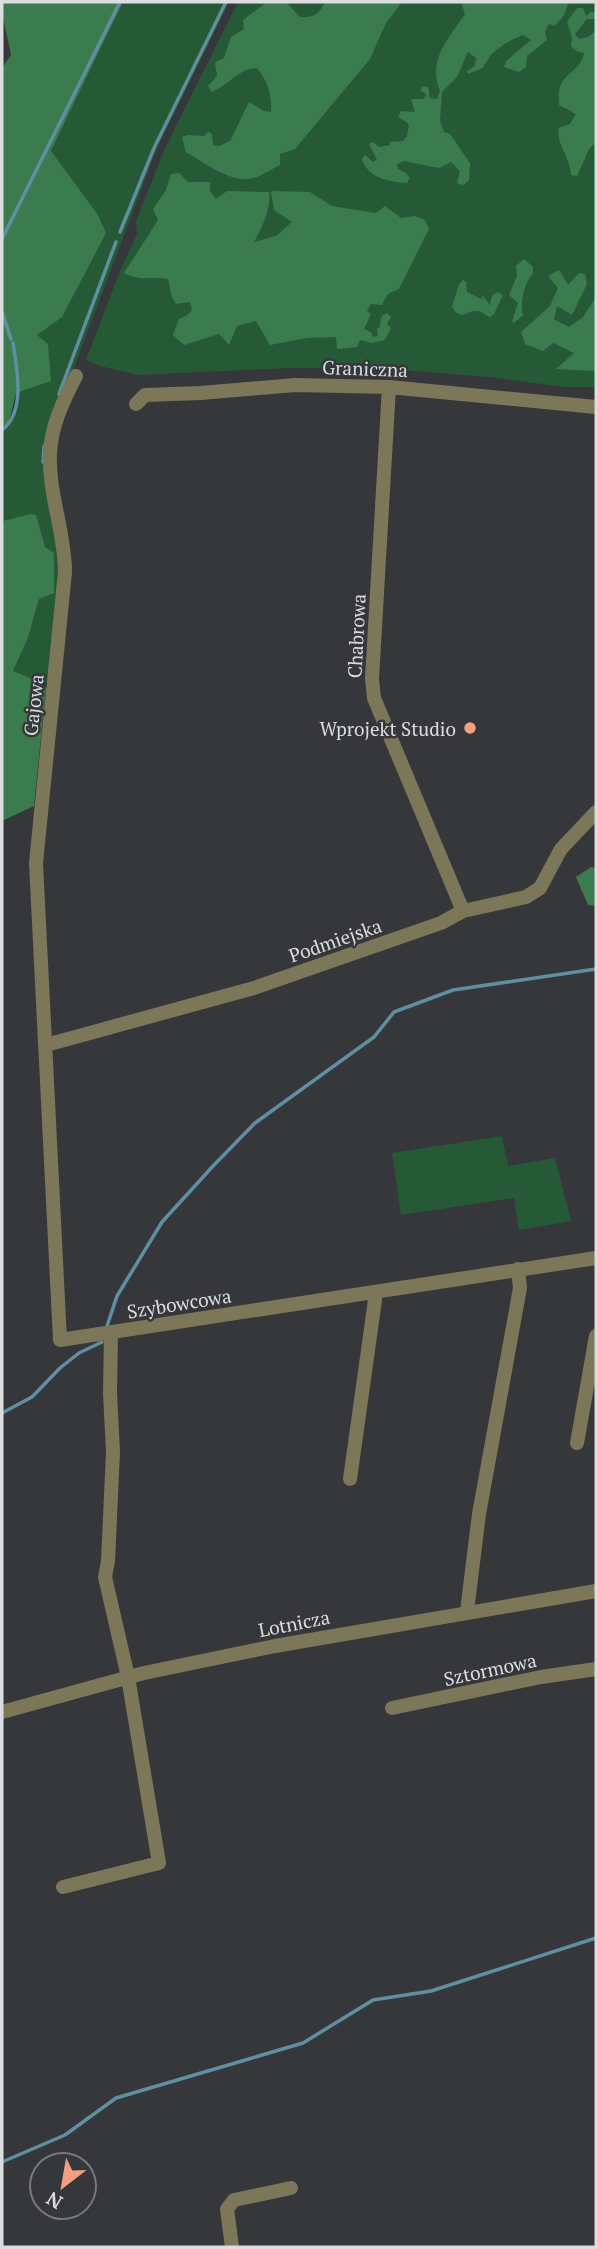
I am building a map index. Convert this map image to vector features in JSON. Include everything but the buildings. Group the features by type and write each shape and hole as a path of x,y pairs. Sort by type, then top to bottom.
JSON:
{"street":[{"name":"Gajowa","path":"46,1045 36,848 65,572 65,554 50,468 50,451 63,402 76,376"},
{"name":"Graniczna","path":"136,404 145,395 211,393 295,385 389,387 596,407"},
{"name":"Chabrowa","path":"389,387 372,679 374,698 463,911"},
{"name":"Podmiejska","path":"46,1045 254,988 441,923 463,911 526,897 540,888 561,849 596,812"},
{"name":"Szybowcowa","path":"46,1045 60,1340 596,1258"},
{"path":"467,1611 479,1514 520,1288 518,1269"},
{"path":"350,1479 375,1300 373,1292"},
{"path":"63,1887 159,1863 128,1677 105,1577 113,1452 111,1332"},
{"path":"578,1443 596,1336"},
{"name":"Lotnicza","path":"2,1712 128,1677 275,1646 596,1591"},
{"name":"Sztormowa","path":"392,1708 541,1677 596,1670"},
{"path":"232,2247 228,2205 234,2200 291,2188"}],"green space":[{"path":"2,2 123,2 51,151 98,215 106,233 62,317 37,335 48,344 51,381 16,393 8,426 2,432 2,68 11,55"},
{"path":"123,2 229,2 157,148 51,428 61,589 50,684 13,672 28,638 39,599 45,547 14,517 2,521 2,432 8,426 36,335 98,215 51,152"},
{"path":"238,2 596,2 596,387 565,387 489,377 389,369 290,368 138,375 86,360 137,234 136,221 163,153"},
{"path":"267,2 286,2 300,17 305,17 316,14 325,2 402,2 386,23 370,59 295,149 280,154 280,165 254,178 236,178 186,152 182,137 204,136 208,132 212,134 213,145 219,146 230,141 249,102 271,112 268,88 257,68 239,74 212,92 208,86 217,76 215,62 224,58 231,37 244,29 243,20"},
{"path":"461,2 569,2 563,17 554,26 549,24 545,32 547,40 527,56 526,67 519,72 504,67 506,61 531,40 523,35 500,47 490,56 483,68 468,74 467,71 475,66 476,58 468,52 457,77 442,92 440,121 444,132 450,134 470,163 469,180 463,185 457,183 460,171 451,162 439,168 404,161 397,164 398,169 410,178 407,183 380,178 369,171 362,159 365,155 373,162 377,160 369,144 373,142 379,147 390,145 389,142 403,141 407,136 409,124 398,117 401,111 415,112 411,99 424,99 426,94 420,90 423,86 428,87 430,98 437,99 440,91 436,69 438,59 465,14"},
{"path":"577,8 583,8 586,16 591,12 596,13 596,19 587,19 575,34 579,39 596,31 596,142 589,149 577,176 571,175 559,134 559,128 570,124 576,114 559,105 559,89 583,58 584,53 571,46 572,37 567,22"},
{"path":"179,173 188,182 210,182 210,191 216,199 227,191 269,192 267,212 254,242 276,236 292,222 274,210 271,191 310,192 332,206 376,213 385,206 401,218 415,216 425,220 429,229 399,289 388,294 382,305 371,304 367,311 371,314 364,329 371,332 373,337 378,336 377,329 383,315 387,313 391,317 387,324 391,328 385,340 372,343 360,340 357,347 337,349 336,337 307,338 270,345 256,321 237,326 229,345 219,334 184,345 173,335 179,319 192,310 190,302 176,304 168,279 141,278 124,273 158,220 153,209 166,190 171,174"},
{"path":"524,259 533,267 533,274 524,293 523,315 514,323 512,322 518,303 509,295 517,276 516,266"},
{"path":"559,270 568,285 579,273 585,274 587,284 572,315 557,306 554,319 569,327 583,317 596,297 596,371 556,369 574,353 553,343 543,351 525,344 521,332 550,306 558,288 548,276"},
{"path":"463,280 466,282 467,292 481,299 483,296 490,305 492,296 497,292 503,295 494,314 490,317 479,311 462,315 456,312 452,307 459,284"},
{"path":"36,515 45,547 54,553 54,593 39,599 28,638 13,671 46,688 34,806 2,821 2,521"},
{"path":"591,867 596,868 596,906 588,905 576,877"},
{"path":"502,1136 508,1166 555,1158 571,1221 519,1230 514,1198 401,1215 392,1153"}],"waterway":[{"path":"2,239 120,2"},
{"path":"120,232 154,148 226,2"},
{"path":"59,394 116,242"},
{"path":"2,312 11,339"},
{"path":"2,430 10,422 17,401 18,377 13,343"},
{"path":"43,462 44,446"},
{"path":"106,1329 117,1296 162,1222 255,1123 374,1037 394,1012 453,990 596,969"},
{"path":"2,1413 32,1397 79,1353 102,1342"},
{"path":"2,2162 65,2135 116,2098 303,2043 373,2000 431,1991 596,1938"}],"place":[{"name":"Wprojekt Studio","path":"470,728"}]}
